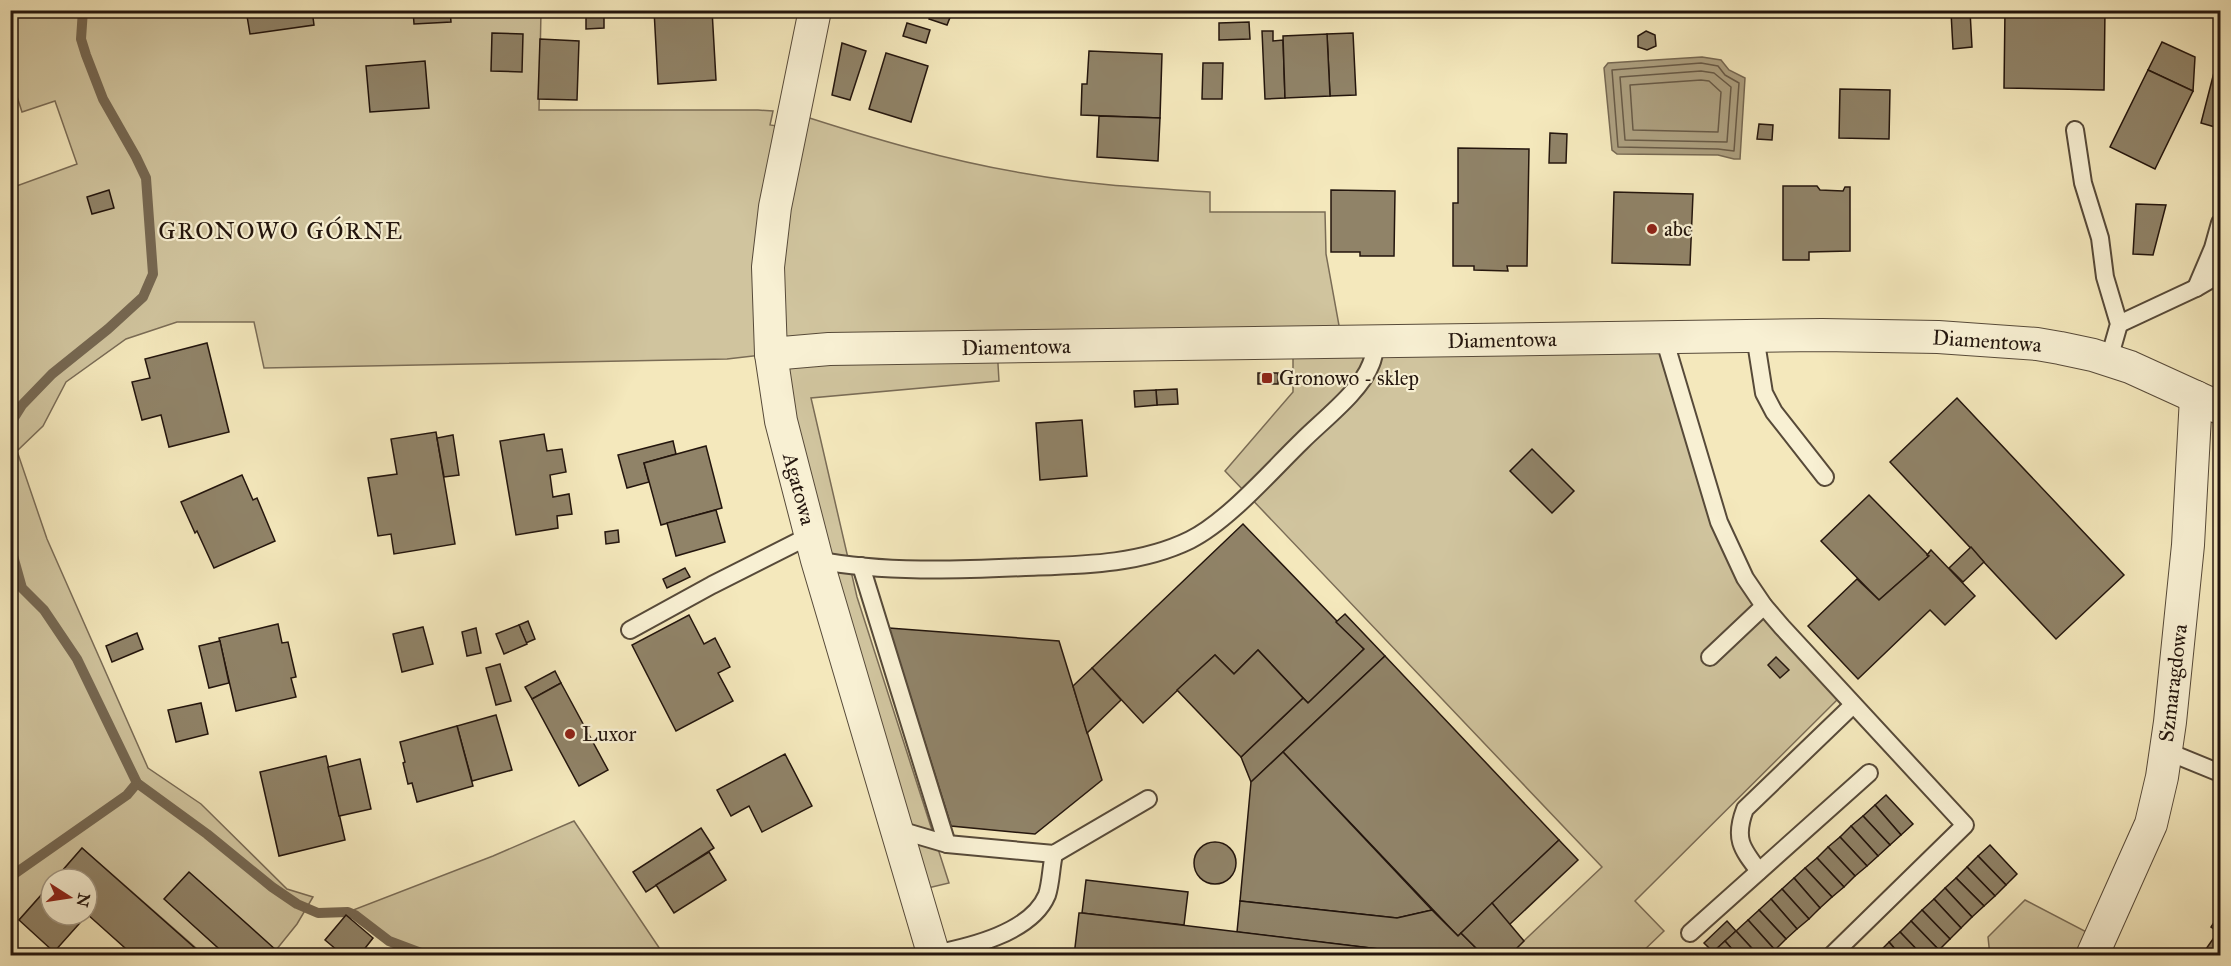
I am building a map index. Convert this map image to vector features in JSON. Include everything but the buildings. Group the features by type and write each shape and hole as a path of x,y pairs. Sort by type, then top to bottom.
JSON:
{"street":[{"name":"Agatowa","path":"815,10 773,217 768,267 771,354 781,422 814,548 932,955"},
{"name":"Diamentowa","path":"771,354 829,349 1900,336 2037,344 2078,351 2109,359 2208,402"},
{"name":"Szmaragdowa","path":"2092,956 2151,824 2162,777 2188,545 2208,402"}],"lane":[{"path":"2075,129 2083,183 2100,238 2105,277 2119,324 2109,359"},
{"path":"2196,288 2213,248 2220,223"},
{"path":"2119,324 2196,288 2220,274"},
{"path":"1755,336 1764,393 1774,412 1825,477"},
{"path":"1664,338 1719,522 1742,572 1764,606 1965,825 1831,956"},
{"path":"630,630 712,585 814,548 861,566 975,570 1108,563 1163,550 1190,540 1210,527 1248,495 1353,391 1372,363 1376,342"},
{"path":"861,566 947,844"},
{"path":"1710,657 1764,606"},
{"path":"1759,871 1743,850 1739,836 1740,823 1745,809 1853,705"},
{"path":"2166,751 2220,772"},
{"path":"1690,933 1869,773"},
{"path":"896,829 947,844 1053,854 1148,799"},
{"path":"932,955 983,942 1008,932 1033,915 1047,896 1053,854"}],"shaded area":[{"path":"10,11 541,11 539,110 773,111 770,125 790,128 794,113 910,148 998,169 1096,183 1210,192 1210,212 1325,212 1326,254 1342,342 1664,338 1736,562 1843,694 1635,901 1664,931 1639,955 1509,955 1602,867 1225,471 1293,392 1293,343 997,347 999,381 811,398 857,597 949,883 915,891 771,354 727,359 264,368 254,322 177,322 126,339 66,382 43,426 17,451 47,539 148,768 201,804 287,889 313,897 297,924 272,955 204,955 82,848 65,867 39,867 39,898 19,920 10,917 11,188 77,164 55,101 22,112 11,78"},
{"path":"574,821 664,955 429,955 389,941 348,912 493,856"},
{"path":"2025,900 2100,939 2092,955 1990,956 1988,937"}],"water":[{"path":"1702,57 1721,60 1729,70 1745,78 1740,159 1718,155 1617,154 1612,150 1604,68 1608,63"}],"waterway":[{"path":"10,424 22,405 52,374 108,329 143,297 153,274 146,178 103,99 86,55 81,39 83,10"},
{"path":"10,545 22,588 44,610 77,659 137,783 297,904 318,913 348,912 389,941 429,956"},
{"path":"10,877 127,795 137,783"}],"place":[{"name":"abc","path":"1652,229"},
{"name":"Gronowo - sklep","path":"1267,378"},
{"name":"Luxor","path":"570,734"}],"district":[{"name":"GRONOWO GÓRNE","path":"281,231"}]}
